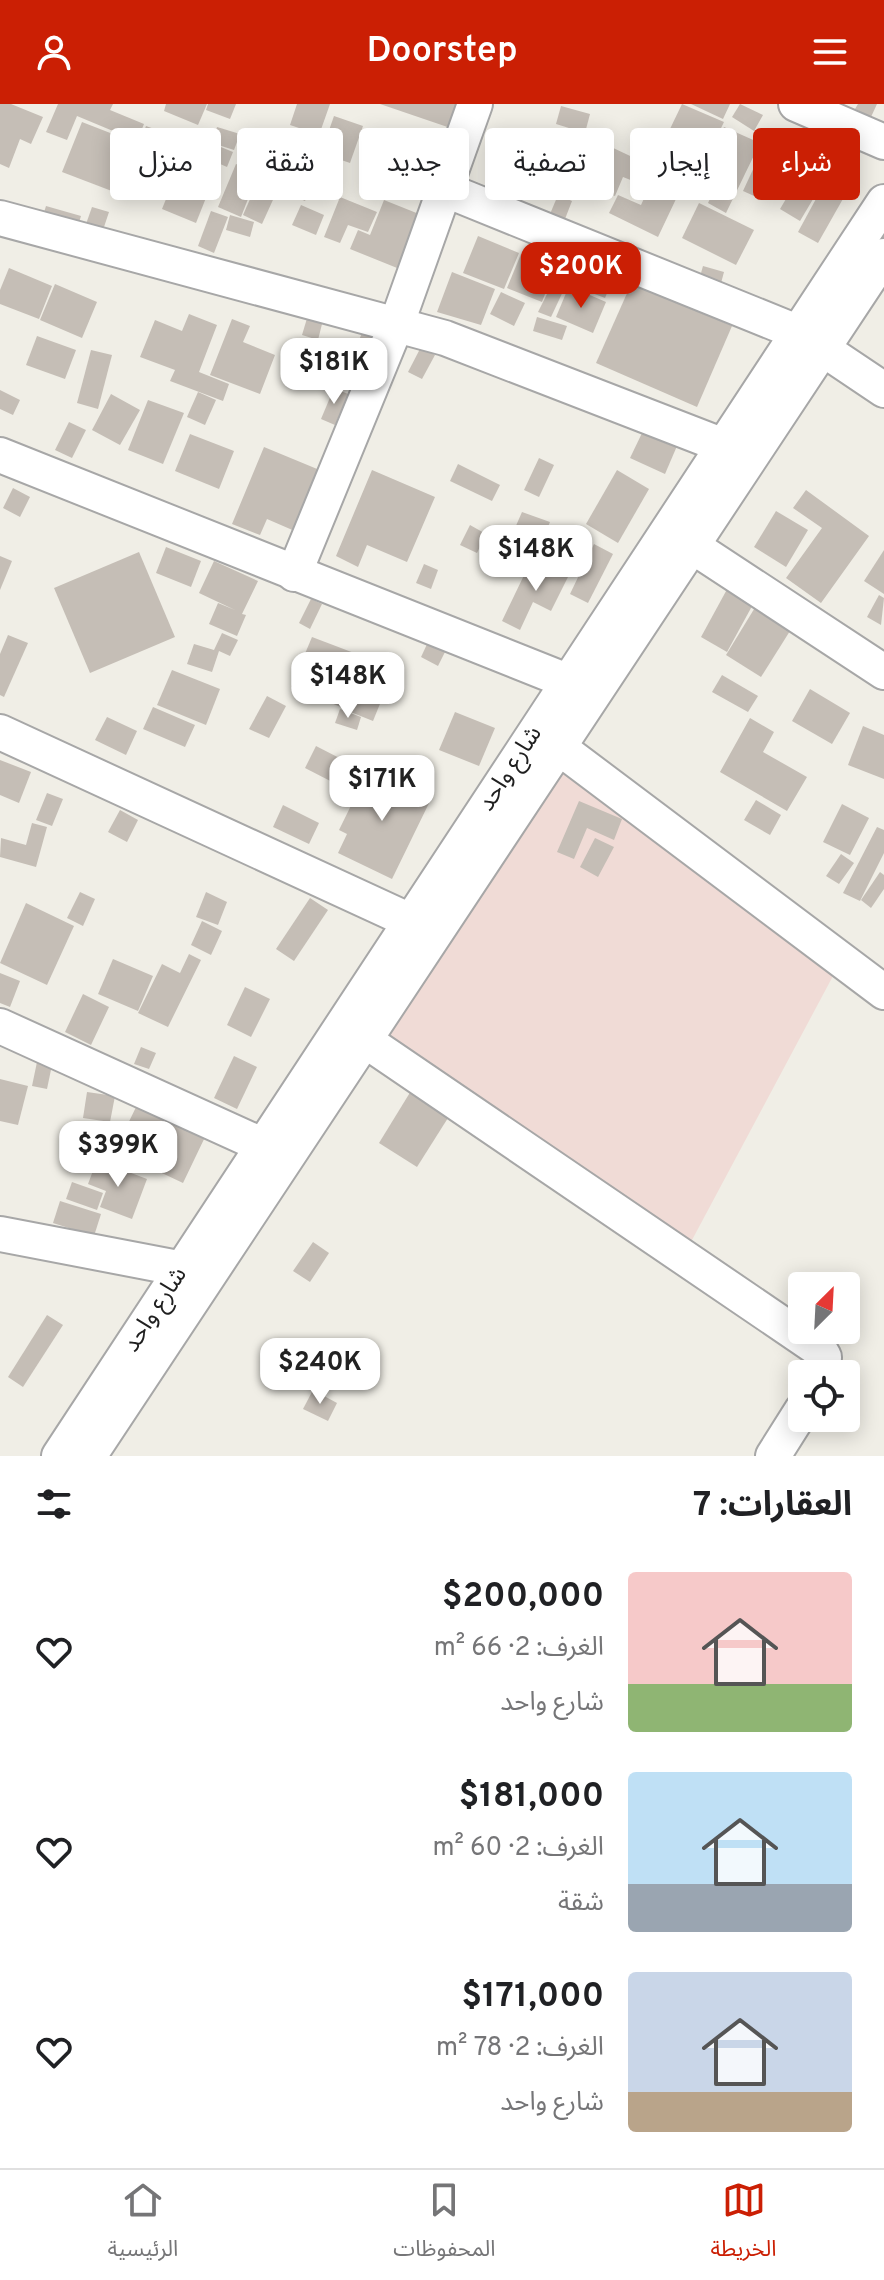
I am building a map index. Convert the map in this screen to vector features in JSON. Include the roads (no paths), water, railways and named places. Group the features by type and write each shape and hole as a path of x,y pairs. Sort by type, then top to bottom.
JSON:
{"street":[{"path":"467,128 475,104"},
{"path":"796,104 884,142"},
{"path":"469,199 810,340 884,390"},
{"path":"294,574 397,323 442,200"},
{"name":"شارع واحد","path":"810,340 884,202"},
{"path":"0,218 445,338 724,446"},
{"name":"شارع واحد","path":"59,1456 264,1146 557,746 692,546 778,386 810,340 884,256"},
{"name":"شارع واحد","path":"89,1456 366,1041 424,926 567,681 724,446 778,386"},
{"path":"0,455 567,681"},
{"path":"692,546 884,672"},
{"path":"0,732 424,926"},
{"path":"557,746 884,992"},
{"path":"0,1026 264,1146"},
{"path":"366,1041 820,1350 824,1360"},
{"path":"0,1234 183,1269"}]}
